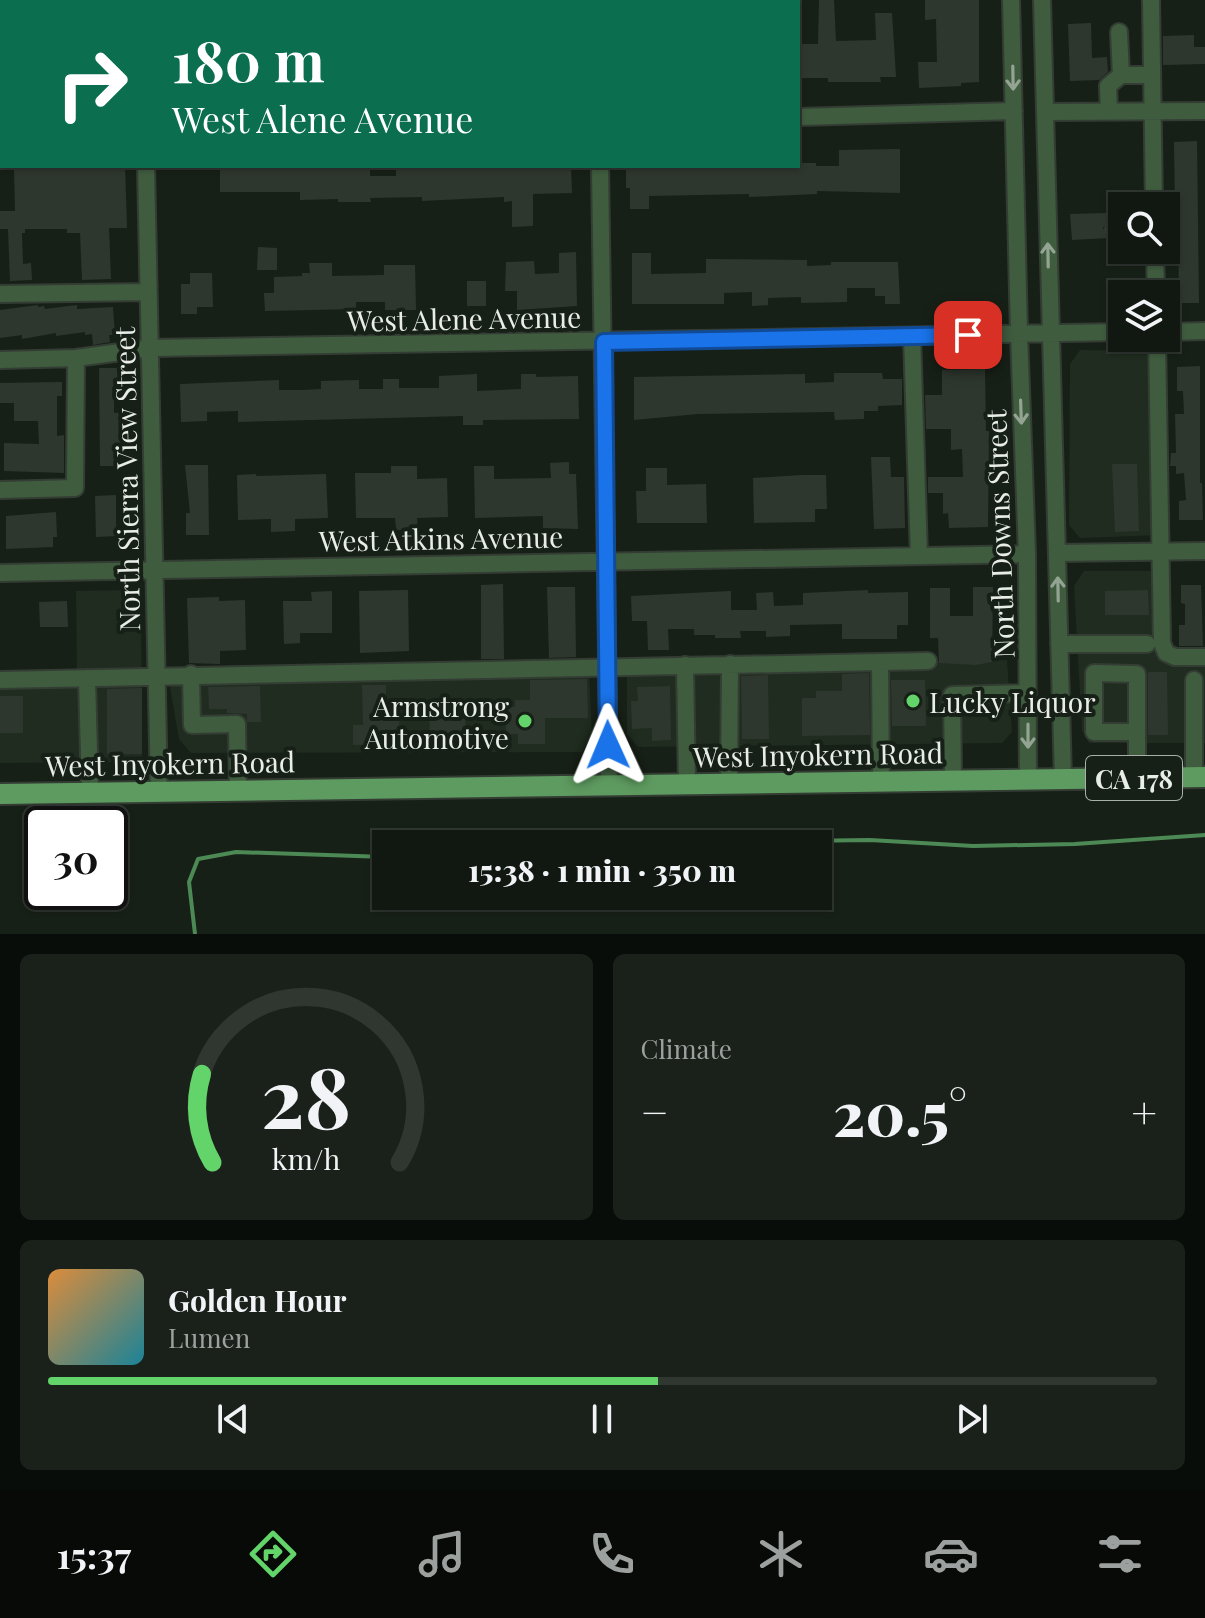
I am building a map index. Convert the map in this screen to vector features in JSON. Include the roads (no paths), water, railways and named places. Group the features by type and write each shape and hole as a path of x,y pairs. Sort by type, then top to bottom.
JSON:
{"main road":[{"name":"West Inyokern Road","path":"0,794 1200,777"}],"street":[{"name":"North Downs Street","path":"1011,0 1027,554 1028,779"},
{"name":"North Downs Street","path":"1042,0 1063,779"},
{"path":"1151,0 1154,192"},
{"path":"1119,32 1121,75"},
{"path":"1109,111 1108,86 1121,75 1152,75"},
{"path":"800,117 1014,111"},
{"path":"1045,112 1205,111"},
{"name":"North Sierra View Street","path":"146,168 159,791"},
{"path":"600,168 609,786"},
{"path":"0,294 148,292"},
{"path":"1180,332 1205,331"},
{"name":"West Alene Avenue","path":"0,360 76,358 150,348 1108,332"},
{"path":"912,336 919,556"},
{"path":"1157,352 1162,643 1166,653 1175,657 1205,657"},
{"path":"0,490 75,488 76,358"},
{"path":"1057,553 1205,551"},
{"name":"West Atkins Avenue","path":"0,573 1027,554"},
{"path":"1059,644 1147,644"},
{"path":"0,680 928,661"},
{"path":"880,662 881,781"},
{"path":"729,783 730,664"},
{"path":"685,665 687,784"},
{"path":"1137,732 1094,732 1094,673 1137,674 1137,732 1137,778"},
{"path":"191,674 192,725 237,724 238,790"},
{"path":"87,678 90,792"},
{"path":"1194,680 1200,777"},
{"path":"953,779 952,695 1028,693"}],"waterway":[{"path":"832,841 973,846 1075,844 1205,835"},
{"path":"195,934 189,882 198,859 236,852 372,857"}],"place":[{"name":"Lucky Liquor","path":"913,701"},
{"name":"Armstrong Automotive","path":"525,721"}]}
